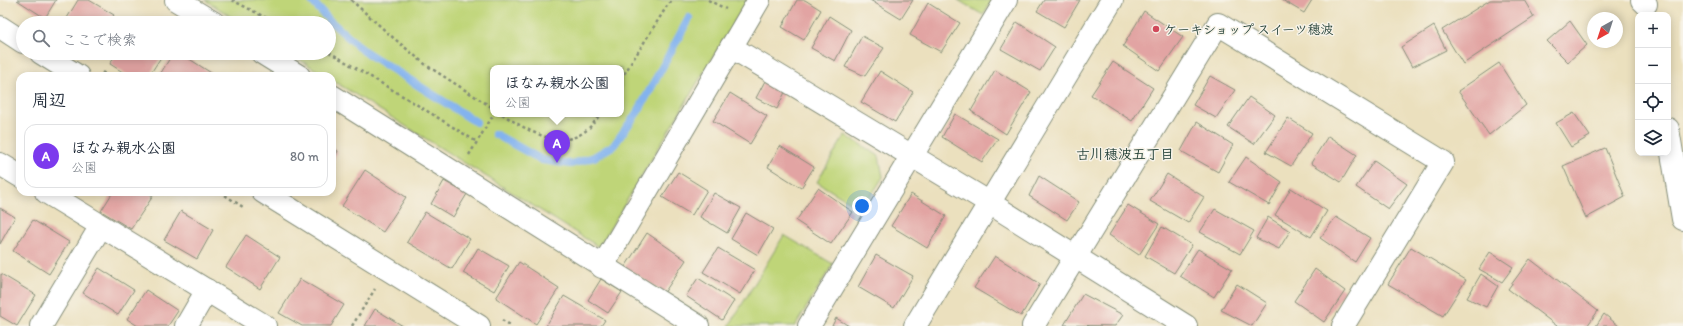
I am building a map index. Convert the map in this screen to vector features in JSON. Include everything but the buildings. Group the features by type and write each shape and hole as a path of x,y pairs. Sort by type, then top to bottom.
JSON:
{"street":[{"path":"176,0 202,16"},
{"path":"602,267 759,0"},
{"path":"809,326 1006,0"},
{"path":"915,326 988,202 1112,0"},
{"path":"1033,326 1218,24 1443,162 1343,326"},
{"path":"0,28 16,38"},
{"path":"731,46 988,202 1186,326"},
{"path":"52,60 72,72"},
{"path":"273,60 293,72"},
{"path":"336,98 698,326"},
{"path":"1671,147 1683,219"},
{"path":"0,164 16,174"},
{"path":"52,196 265,326"},
{"path":"269,196 479,326"},
{"path":"41,326 101,226"},
{"path":"186,326 207,290"}],"path":[{"path":"232,0 263,16"},
{"path":"351,0 426,65 490,106"},
{"path":"624,74 672,0"},
{"path":"336,56 477,142"},
{"path":"457,174 492,117"},
{"path":"507,117 527,130 540,136 567,140 584,133 598,117"},
{"path":"352,326 376,289"}],"green space":[{"path":"205,0 747,0 599,247 336,83 336,72 320,72 300,60 336,60 336,16 230,16"},
{"path":"958,0 992,0 983,15"},
{"path":"845,135 879,156 883,177 862,210 817,182"},
{"path":"784,235 833,264 795,326 729,326"}],"waterway":[{"path":"311,0 325,16"},
{"path":"495,134 542,160 571,164 594,157 614,145 639,110 689,18"},
{"path":"336,26 364,51 476,122"}],"place":[{"name":"ケーキショップ スイーツ穂波","path":"1156,29"},
{"name":"ほなみ親水公園","path":"557,163"}],"district":[{"name":"古川穂波五丁目","path":"1125,154"}]}
